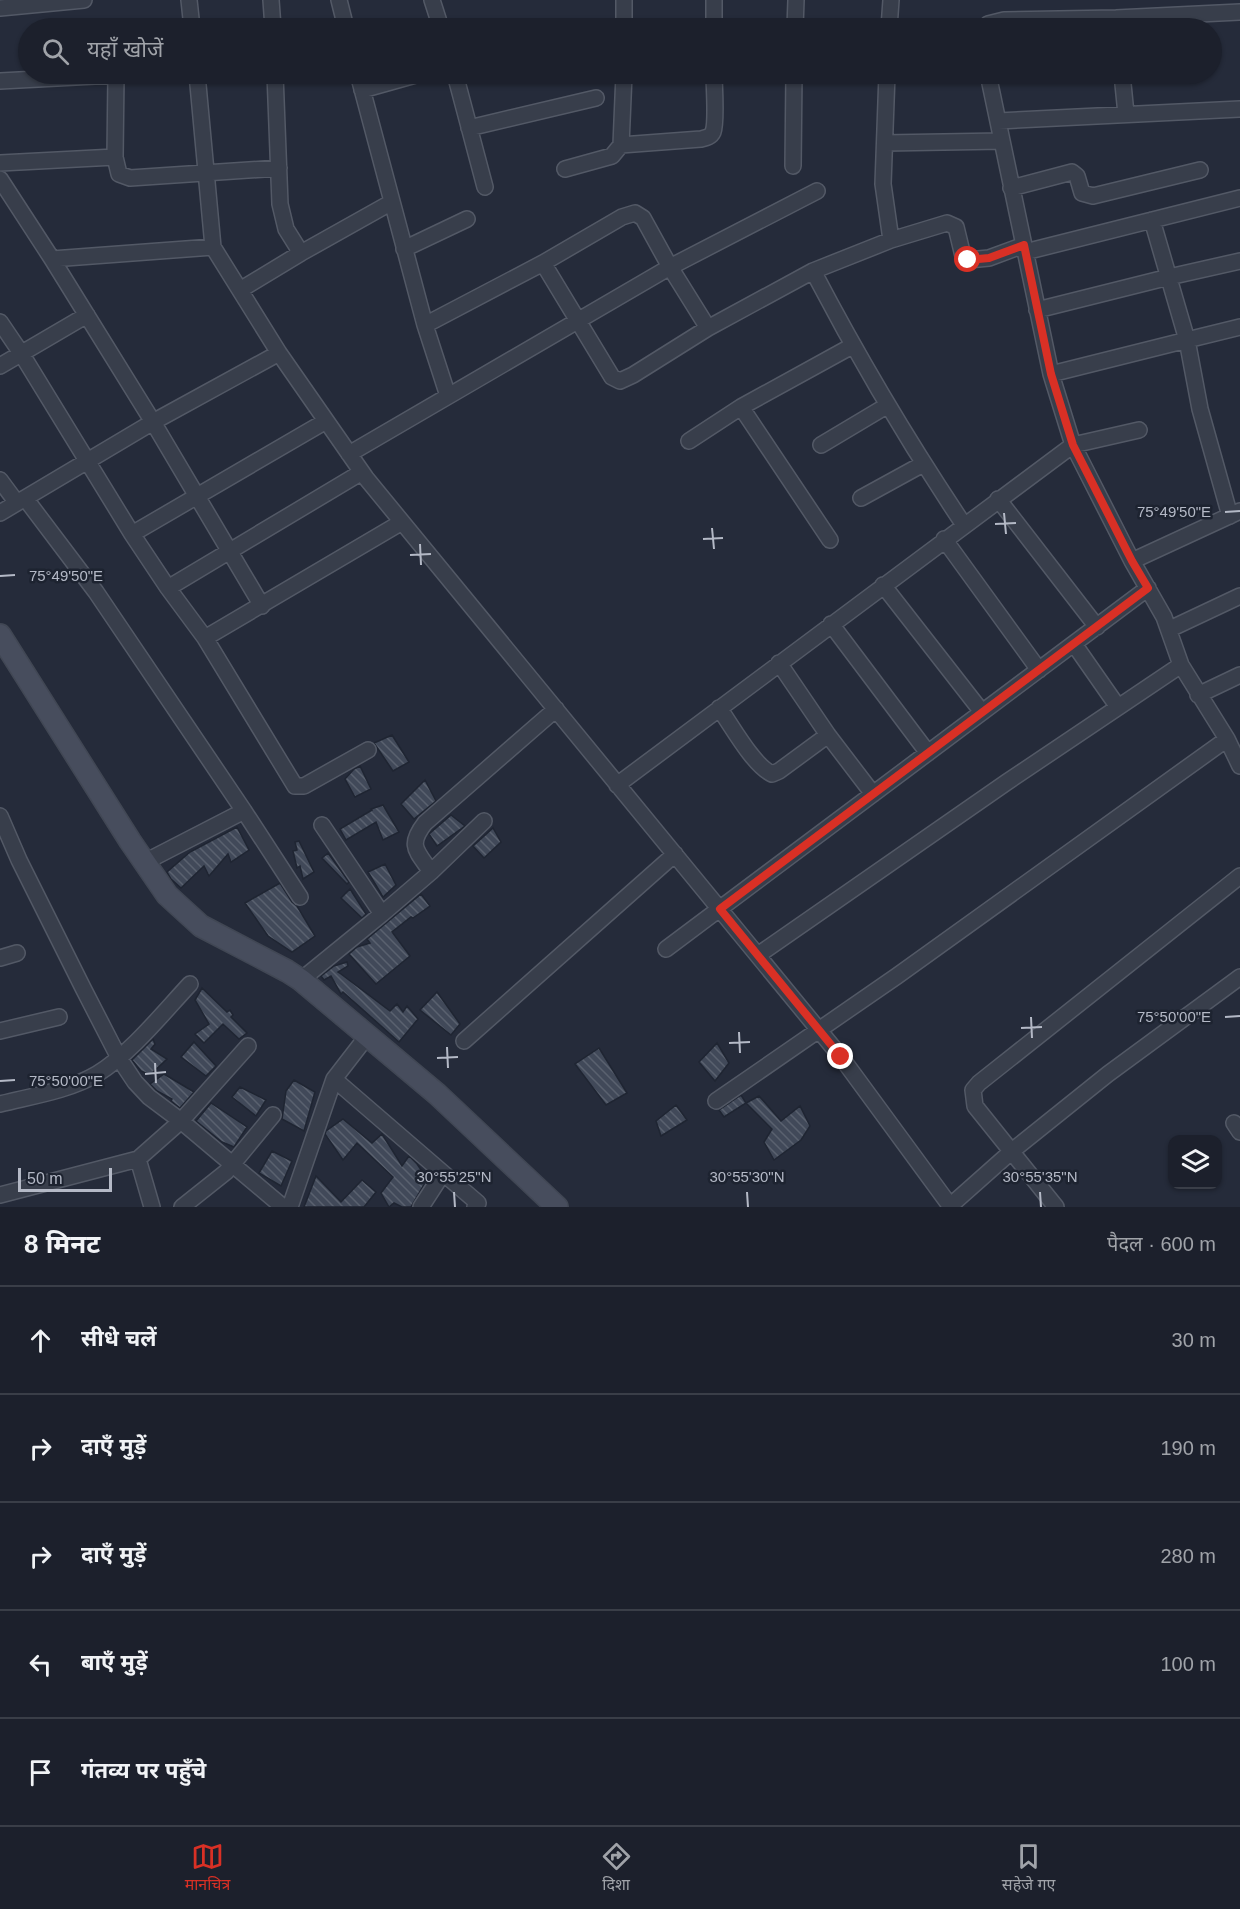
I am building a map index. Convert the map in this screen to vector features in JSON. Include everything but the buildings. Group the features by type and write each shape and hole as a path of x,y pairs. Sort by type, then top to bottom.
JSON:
{"street":[{"path":"0,8 84,0"},
{"path":"189,0 191,18"},
{"path":"271,0 272,18"},
{"path":"339,0 344,18"},
{"path":"432,0 438,18"},
{"path":"624,0 624,18"},
{"path":"714,0 714,18"},
{"path":"795,18 796,0"},
{"path":"890,18 891,0"},
{"path":"1172,18 1240,12"},
{"path":"0,81 18,80"},
{"path":"116,84 117,171 123,177 279,168"},
{"path":"198,84 213,247 279,353 362,472 841,1057 950,1207 1012,1150 1108,1074 1240,977"},
{"path":"275,84 282,217 286,229 301,253"},
{"path":"360,84 425,325 448,396"},
{"path":"362,90 383,84"},
{"path":"458,84 485,187"},
{"path":"565,169 612,156 621,145 624,84"},
{"path":"621,145 701,139 710,135 713,132 714,123 714,84"},
{"path":"793,166 794,84"},
{"path":"887,84 883,184 891,240"},
{"path":"990,84 1051,374 1073,445 1132,561 1170,629 1181,665 1227,739 1240,765"},
{"path":"1123,84 1126,114"},
{"path":"469,128 596,98"},
{"path":"998,121 1240,109"},
{"path":"885,143 1002,141"},
{"path":"0,163 116,157"},
{"path":"1011,188 1072,172 1077,176 1082,193 1093,196 1200,170"},
{"path":"0,179 153,422 262,606"},
{"path":"350,454 670,267 817,191"},
{"path":"543,263 612,377 620,381 708,328 813,271 891,240 947,224 956,227 963,255 968,260 989,258 1240,198"},
{"path":"240,291 301,253 392,202"},
{"path":"425,325 543,263 622,217 635,213 643,218 708,328"},
{"path":"405,249 467,219"},
{"path":"1132,561 1235,513 1200,409 1187,340 1152,220"},
{"path":"52,259 213,247"},
{"path":"1037,310 1240,261"},
{"path":"813,271 852,346 923,464 964,525"},
{"path":"0,366 87,315"},
{"path":"0,322 132,534 205,638 295,786 304,786 368,750"},
{"path":"1051,374 1240,327"},
{"path":"689,441 741,407 852,346"},
{"path":"0,513 153,422 279,353"},
{"path":"821,445 888,405"},
{"path":"741,407 830,540"},
{"path":"132,534 326,421"},
{"path":"617,785 1073,445 1139,430"},
{"path":"861,498 923,464"},
{"path":"168,588 362,472"},
{"path":"0,480 21,500 96,592 300,897"},
{"path":"998,499 1097,627"},
{"path":"205,638 402,522"},
{"path":"944,539 1039,670"},
{"path":"883,585 982,712"},
{"path":"666,949 1148,588"},
{"path":"1170,629 1240,596"},
{"path":"831,624 928,753"},
{"path":"0,635 130,841 167,895 201,926 301,980 362,1042 437,1094 557,1207"},
{"path":"1074,644 1118,707"},
{"path":"779,663 828,735 873,794"},
{"path":"758,955 1181,665"},
{"path":"1198,695 1240,675"},
{"path":"719,708 753,757 772,774 828,735"},
{"path":"431,872 417,852 415,839 417,833 425,823 556,709"},
{"path":"716,1101 897,976 1227,739"},
{"path":"145,862 244,811"},
{"path":"0,816 119,1058 135,1082 149,1097 283,1207"},
{"path":"301,980 431,872 484,821"},
{"path":"322,825 364,891 382,914"},
{"path":"464,1041 675,854"},
{"path":"1056,1207 975,1106 973,1090 1050,1024 1240,876"},
{"path":"0,958 17,953"},
{"path":"0,1104 75,1084 98,1074 119,1058 190,984"},
{"path":"0,1031 59,1017"},
{"path":"290,1207 334,1079 362,1042"},
{"path":"0,1195 138,1160 181,1121 248,1046"},
{"path":"334,1079 479,1206"},
{"path":"182,1207 226,1172 273,1115"},
{"path":"138,1160 152,1207"},
{"path":"421,1207 443,1173"}],"route":[{"path":"841,1057 720,909 1148,588 1073,445 1051,374 1024,245 989,258 968,260"}]}
